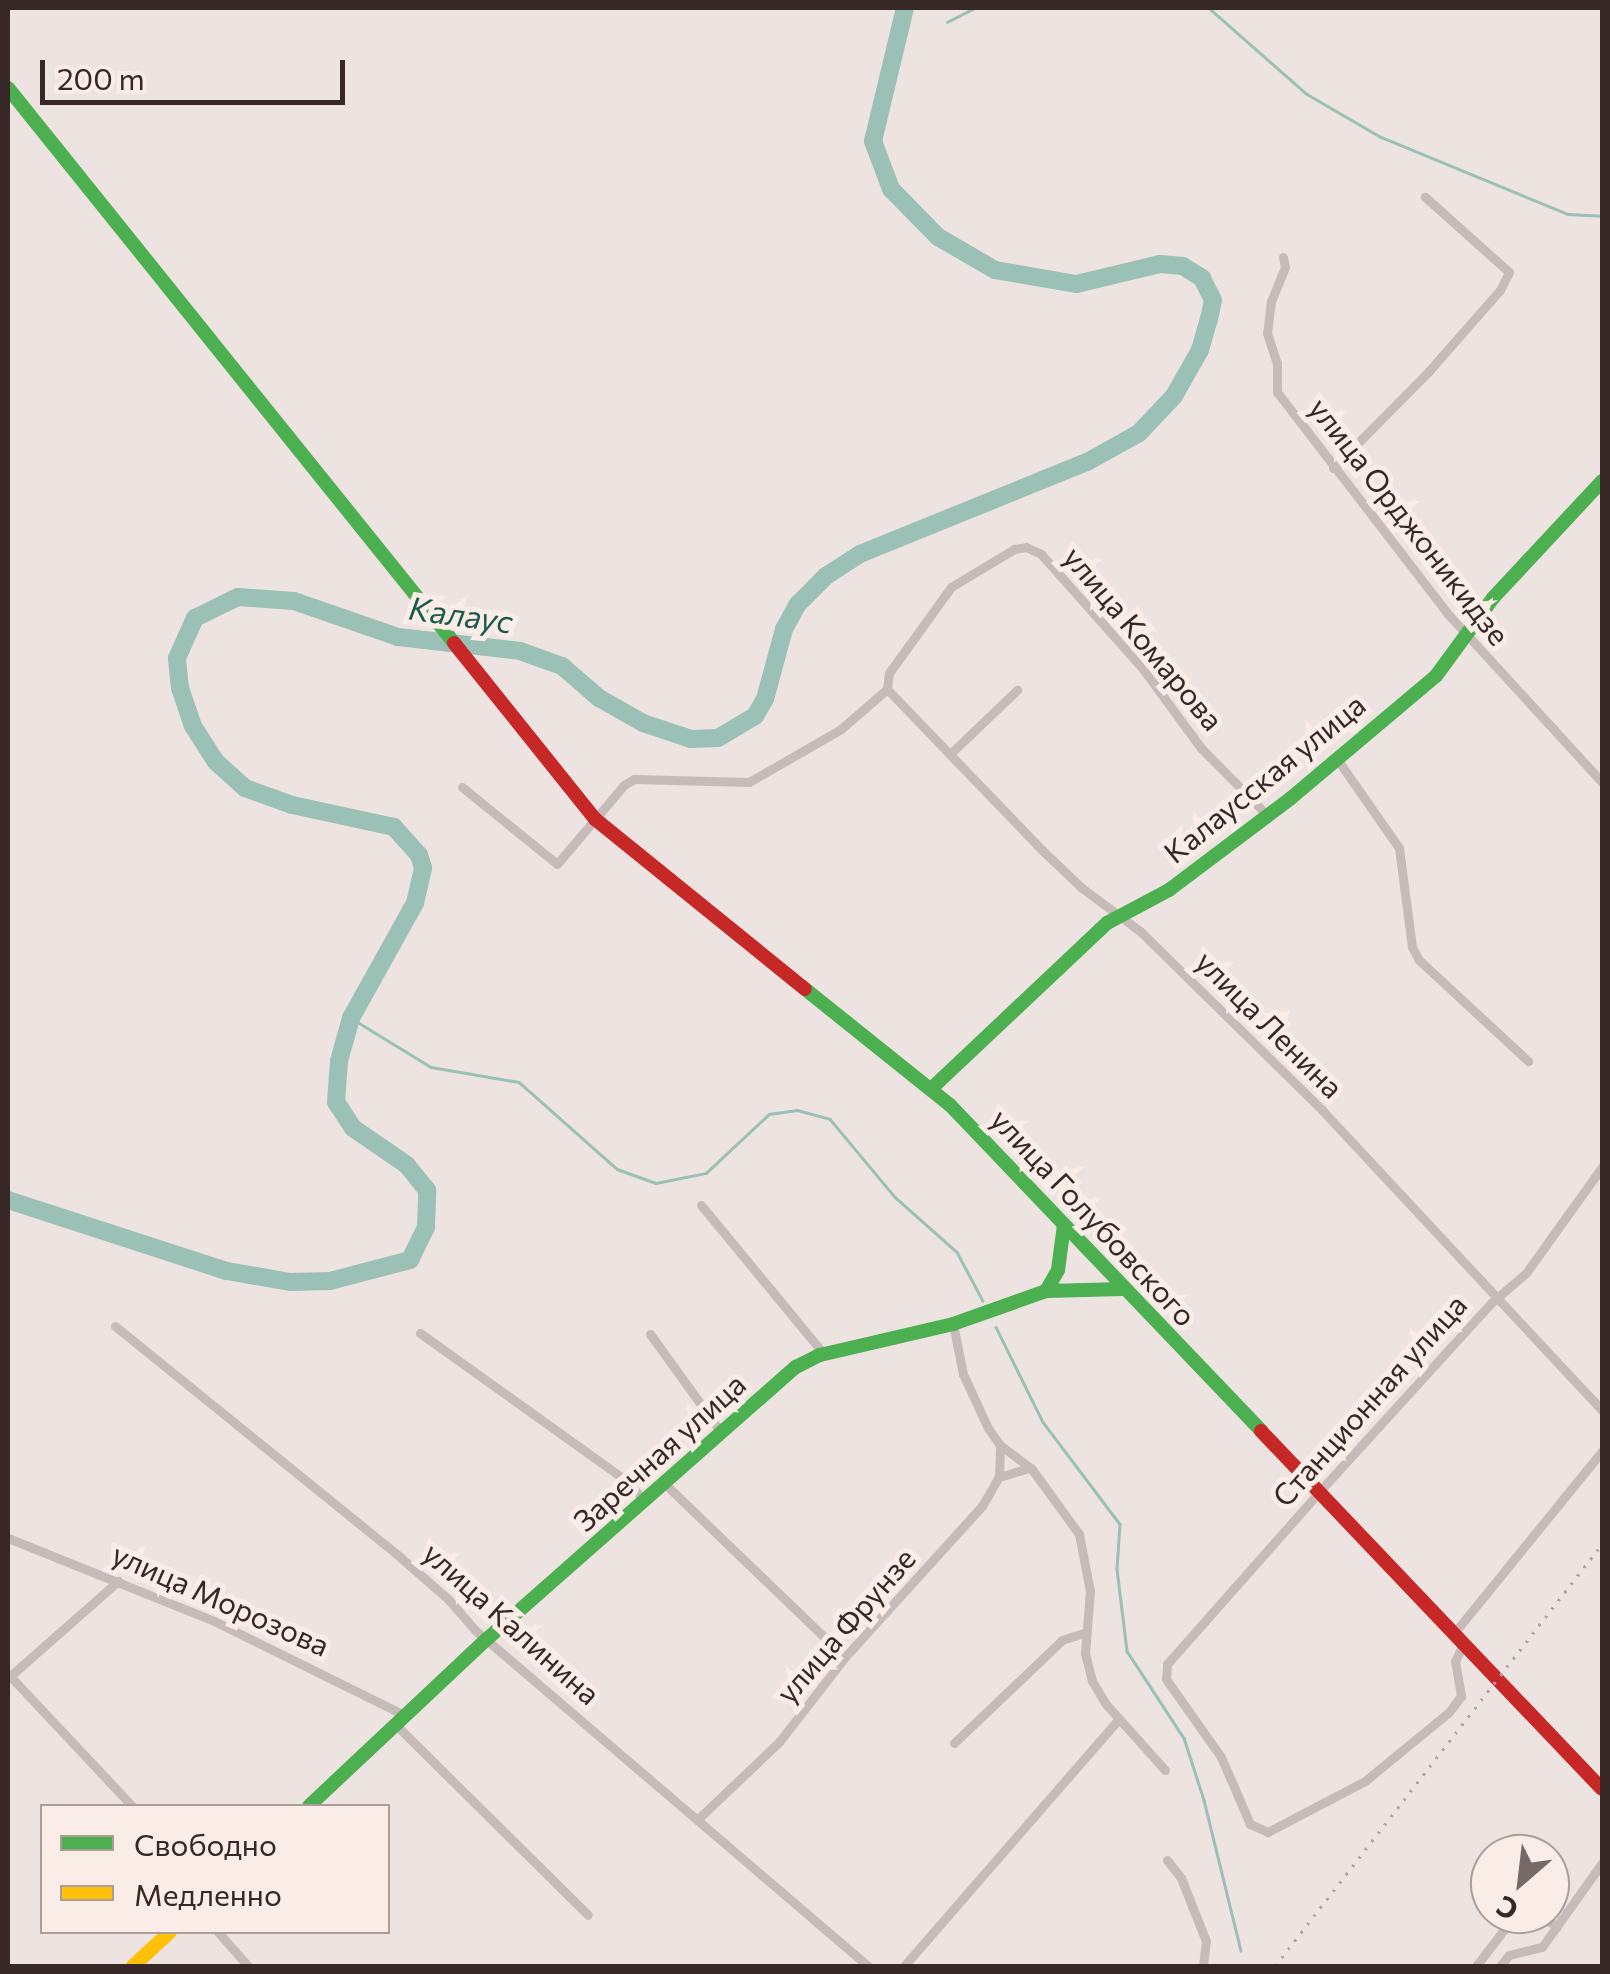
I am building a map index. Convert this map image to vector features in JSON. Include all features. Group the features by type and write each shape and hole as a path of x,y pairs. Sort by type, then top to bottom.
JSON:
{"street":[{"name":"улица Голубовского","path":"8,88 595,819 932,1088 1602,1789"},
{"path":"1333,468 1428,372 1500,290 1510,272 1425,197"},
{"name":"улица Орджоникидзе","path":"1283,257 1285,267 1268,316 1267,333 1277,363 1277,392 1467,636 1602,782"},
{"name":"Калаусская улица","path":"932,1088 1095,933 1169,890 1268,816 1436,676 1493,598 1602,481"},
{"name":"улица Комарова","path":"462,788 557,864 634,779 749,782 841,729 887,689 889,673 950,587 1014,548 1033,549 1143,670 1202,748 1268,816"},
{"name":"улица Ленина","path":"887,689 1082,888 1122,915 1322,1110 1602,1410"},
{"path":"950,754 1017,690"},
{"path":"1337,759 1399,848 1412,947 1419,960 1528,1061"},
{"name":"Станционная улица","path":"1459,1637 1455,1661 1461,1696 1449,1712 1365,1781 1268,1832 1250,1824 1220,1757 1170,1690 1167,1664 1319,1492 1499,1296 1526,1273 1602,1167"},
{"path":"701,1205 824,1354"},
{"path":"1046,1292 1058,1270 1064,1226"},
{"name":"Заречная улица","path":"311,1804 404,1722 488,1639 796,1367 824,1354 953,1324 1046,1292 1123,1289"},
{"path":"953,1324 963,1374 1000,1445 1031,1468 1079,1534 1090,1591 1085,1653 1092,1681 1119,1719 1165,1770"},
{"name":"улица Калинина","path":"114,1326 400,1557 488,1639 868,1966"},
{"path":"420,1333 625,1480 645,1501"},
{"path":"650,1334 721,1432"},
{"path":"999,1478 1000,1445"},
{"path":"1459,1637 1602,1451"},
{"path":"999,1478 1009,1471 1031,1468"},
{"name":"улица Фрунзе","path":"698,1820 742,1782 779,1742 845,1657 982,1506 999,1478"},
{"path":"664,1483 845,1657"},
{"name":"улица Морозова","path":"8,1538 118,1581 326,1673 404,1722 588,1915"},
{"path":"118,1581 9,1677 130,1804"},
{"path":"954,1743 1062,1640 1086,1632"},
{"path":"904,1966 1119,1719"},
{"path":"1167,1860 1181,1878 1206,1941 1203,1966"},
{"path":"1570,1907 1602,1862"},
{"path":"133,1966 168,1934"},
{"path":"220,1934 248,1966"},
{"path":"1476,1966 1501,1934"},
{"path":"1500,1966 1509,1955 1542,1947 1551,1934"},
{"path":"1494,1944 1509,1955"}],"waterway":[{"name":"Калаус","path":"8,1200 227,1271 290,1282 330,1281 410,1260 426,1227 427,1190 407,1165 353,1128 336,1102 339,1061 351,1018 415,903 423,868 419,855 394,827 292,805 245,788 216,762 193,726 180,688 177,658 195,618 238,597 294,601 398,637 520,651 562,666 599,698 643,723 691,739 718,738 755,716 765,699 784,629 798,604 826,576 860,554 1087,462 1139,433 1174,396 1200,350 1209,319 1213,300 1202,278 1183,266 1160,264 1076,284 995,270 938,237 891,189 873,141 905,8"},
{"path":"947,22 974,8"},
{"path":"1209,8 1307,94 1381,137 1568,214 1602,216"},
{"path":"351,1018 431,1067 519,1082 617,1169 656,1183 706,1173 769,1114 797,1110 830,1119 895,1197 957,1252 983,1301"},
{"path":"996,1327 1043,1422 1120,1524 1117,1569 1127,1651 1184,1738 1204,1800 1241,1951"}],"railway":[{"path":"1275,1966 1602,1544"}],"traffic: fast":[{"path":"8,88 454,643"},
{"path":"932,1088 1107,923 1169,890 1291,798 1436,676 1493,598 1602,481"},
{"path":"805,989 950,1105 1261,1431"},
{"path":"1046,1291 1058,1270 1064,1225"},
{"path":"311,1804 487,1639 796,1367 820,1355 953,1324 1046,1291 1123,1289"}],"traffic: slow":[{"path":"133,1966 168,1934"}],"traffic: jam":[{"path":"454,643 595,819 805,989"},
{"path":"1261,1431 1602,1789"}]}
